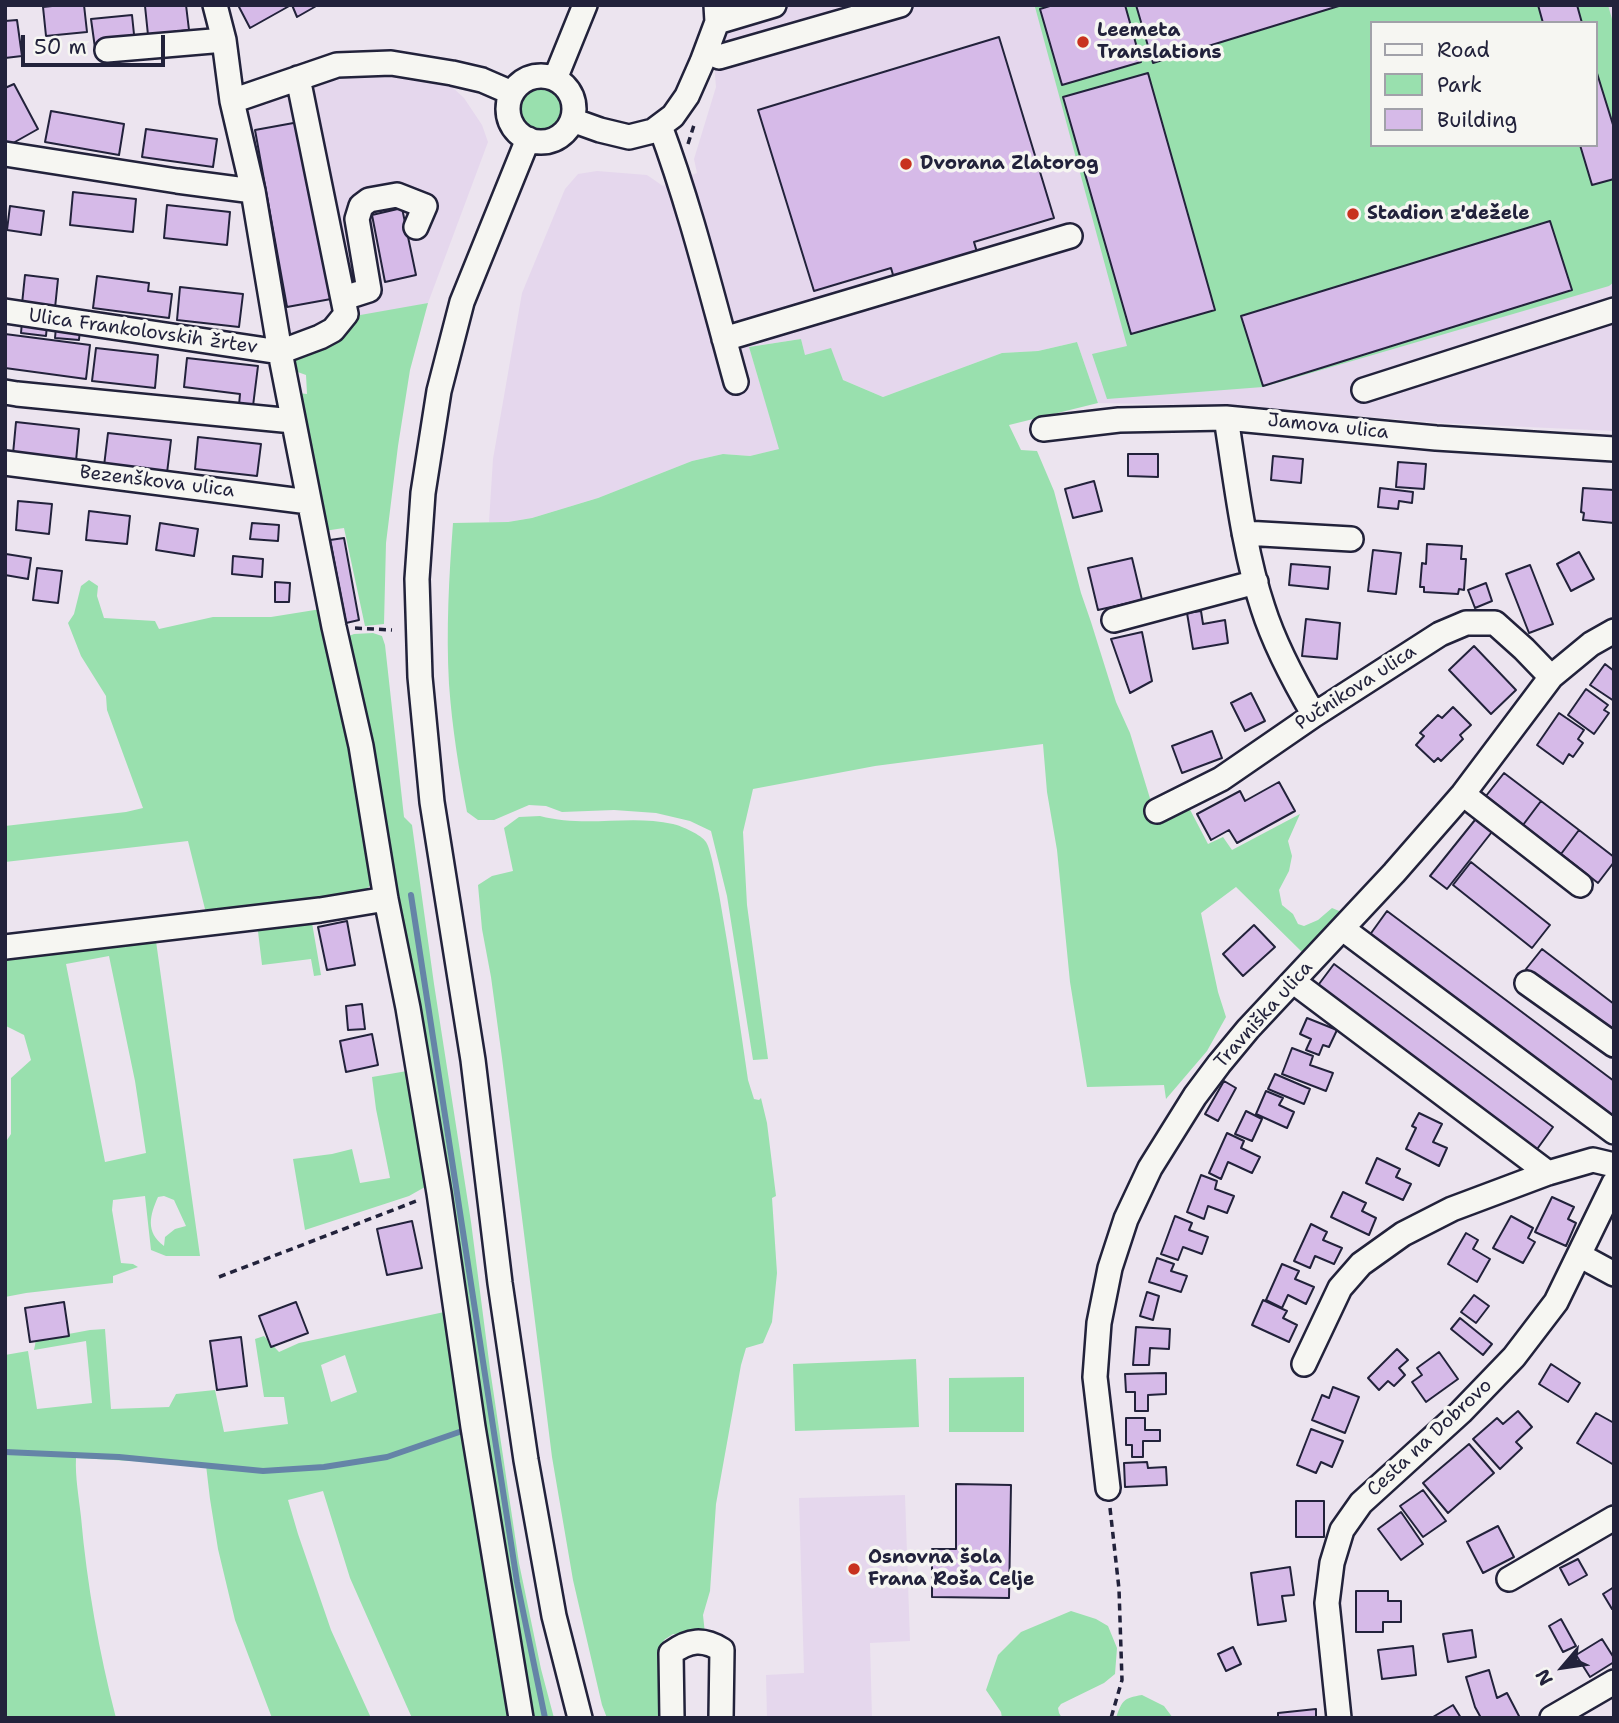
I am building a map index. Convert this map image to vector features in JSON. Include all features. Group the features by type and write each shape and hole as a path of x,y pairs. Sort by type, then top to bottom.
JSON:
{"street":[{"path":"215,5 224,40 232,101 253,191 293,421 361,746 386,899 408,1009 521,1718"},
{"path":"555,79 585,5"},
{"path":"572,120 629,137 653,131 673,116 687,96 717,13 774,5"},
{"path":"719,57 900,5"},
{"path":"107,50 224,40"},
{"path":"232,101 337,65 391,63 462,75 512,93"},
{"path":"535,76 555,79 569,92 574,110 572,120 567,129 549,141 528,139 518,133 508,114 512,93 517,85 535,76"},
{"path":"298,78 345,306"},
{"path":"660,126 690,216 736,382"},
{"path":"528,139 462,302 439,391 423,494 416,579 420,677 432,802 472,1060 526,1460 554,1616 580,1718"},
{"path":"5,154 253,191"},
{"path":"280,352 333,330 345,306 369,290 357,219 361,206 369,200 397,195 425,206 416,227"},
{"path":"724,340 1070,236"},
{"path":"1364,390 1614,310"},
{"name":"Ulica Frankolovskih žrtev","path":"5,311 280,352"},
{"path":"5,392 293,421"},
{"path":"1226,418 1244,533 1263,608 1287,670 1314,715"},
{"name":"Jamova ulica","path":"1043,429 1119,420 1226,418 1436,438 1614,449"},
{"name":"Bezenškova ulica","path":"5,463 309,502"},
{"path":"1244,533 1351,539"},
{"path":"1114,620 1256,582"},
{"name":"Pučnikova ulica","path":"1157,811 1221,779 1440,634 1466,623 1495,623 1550,677"},
{"name":"Travniška ulica","path":"1108,1488 1095,1377 1099,1323 1110,1268 1126,1219 1150,1168 1195,1096 1219,1064 1463,794 1550,677 1591,644 1614,631"},
{"path":"1463,794 1580,886"},
{"path":"5,947 386,899"},
{"path":"1342,929 1614,1132"},
{"path":"1294,982 1548,1173"},
{"path":"1527,983 1614,1045"},
{"path":"1304,1364 1340,1288 1361,1264 1403,1234 1452,1209 1548,1173 1592,1160 1614,1165"},
{"name":"Cesta na Dobrovo","path":"1339,1718 1327,1603 1332,1563 1342,1530 1361,1503 1461,1412 1514,1357 1556,1302 1614,1183"},
{"path":"1579,1255 1614,1274"},
{"path":"1509,1579 1614,1518"},
{"path":"671,1718 671,1653 683,1644 695,1642 712,1644 722,1650 721,1718"},
{"path":"1552,1718 1614,1682"}],"path":[{"path":"334,627 392,630"},
{"path":"219,1277 439,1193"},
{"path":"1108,1488 1119,1589 1122,1680 1111,1718"}],"shaded area":[{"path":"709,5 1614,5 1614,431 1441,423 1240,406 1098,403 1077,342 1038,351 1002,353 883,397 843,380 805,355 801,339 749,347 780,449 750,456 723,454 692,461 598,498 532,518 489,522 493,459 522,293 565,189 578,174 597,171 647,175 663,186 697,173 694,159 716,87"},
{"path":"385,75 450,85 464,98 482,125 488,142 428,303 395,310 291,356 240,108 337,79"},
{"name":"Osnovna šola Frana Roša Celje","path":"905,1495 910,1641 870,1643 872,1718 767,1718 766,1675 804,1673 799,1498"}],"green space":[{"name":"Stadion z'dežele","path":"1608,5 1614,26 1614,282 1609,286 1263,387 1107,399 1092,354 1127,346 1035,7"},
{"path":"542,85 558,92 565,108 558,124 542,131 526,124 519,108 526,92"},
{"path":"428,303 410,370 398,446 386,543 384,624 365,626 344,528 324,531 298,393 307,394 306,375 292,370 291,356 349,317"},
{"path":"801,339 805,355 831,348 843,380 883,397 1002,353 1038,351 1077,342 1098,403 1009,425 1021,450 1037,451 1054,491 1081,593 1116,702 1130,733 1156,818 1186,802 1208,844 1223,837 1232,850 1300,814 1288,841 1292,856 1289,871 1279,890 1282,905 1293,914 1298,924 1304,926 1318,920 1332,908 1344,913 1310,948 1302,952 1236,887 1201,913 1226,1017 1207,1051 1166,1099 1164,1085 1087,1087 1070,982 1043,744 875,766 753,789 743,832 747,905 768,1059 753,1060 727,896 711,831 690,821 656,813 614,810 562,812 546,806 529,805 494,820 478,820 467,812 449,684 448,604 453,523 508,522 532,518 598,498 692,461 723,454 750,456 779,449 749,347"},
{"path":"89,580 98,586 97,596 104,618 155,621 159,629 213,617 271,617 321,609 377,876 371,885 362,892 207,917 188,841 5,862 5,826 143,808 107,710 106,696 81,656 68,623 74,614 81,586"},
{"path":"373,633 382,636 385,645 404,817 412,825 519,1563 554,1718 530,1718 344,638 354,634"},
{"path":"540,816 574,821 657,821 686,829 706,842 719,894 748,1080 754,1099 761,1098 767,1123 776,1196 772,1198 777,1273 772,1322 763,1343 746,1348 741,1365 716,1504 710,1591 703,1615 705,1634 673,1634 664,1640 659,1653 661,1718 607,1718 573,1580 552,1457 478,885 492,876 513,871 504,828 519,817"},
{"path":"311,917 321,975 314,976 311,959 262,965 257,923"},
{"path":"155,934 200,1256 166,1256 151,1250 145,1196 113,1200 112,1210 121,1263 138,1267 113,1276 113,1283 5,1297 5,1143 11,1134 11,1078 31,1060 24,1035 5,1023 5,953","holes":["109,956 135,1081 146,1153 105,1162 66,964","158,1197 174,1200 186,1226 175,1229 165,1237 164,1246 154,1235 151,1223"]},
{"path":"413,1070 432,1183 409,1196 305,1230 293,1159 352,1149 360,1183 390,1178 372,1077"},
{"path":"449,1311 515,1718 412,1718 350,1578 323,1491 288,1500 331,1630 371,1718 272,1718 235,1620 218,1549 206,1465 76,1458 90,1593 116,1718 5,1718 5,1355 28,1351 37,1409 92,1403 86,1341 34,1350 36,1340 105,1329 111,1409 169,1407 176,1394 215,1390 224,1432 288,1424 284,1397 264,1397 255,1339 264,1336 279,1352 299,1343","holes":["345,1355 357,1392 331,1402 321,1365"]},
{"path":"916,1359 919,1427 795,1431 793,1364"},
{"path":"1024,1377 1024,1432 949,1432 949,1378"},
{"path":"1071,1611 1108,1626 1117,1648 1115,1674 1104,1683 1061,1704 1058,1708 1062,1718 1002,1718 1001,1712 986,1690 998,1655 1021,1632"},
{"path":"1142,1695 1164,1706 1173,1718 1116,1718 1124,1701"}],"building":[{"path":"84,5 87,32 46,36 43,7"},
{"path":"186,5 189,30 148,35 145,6"},
{"path":"238,5 291,5 250,28"},
{"path":"292,5 318,5 297,17"},
{"path":"1053,5 1125,5 1141,62 1062,85 1040,9"},
{"path":"1136,5 1342,5 1153,63"},
{"path":"1538,5 1577,5 1581,21 1542,21"},
{"path":"132,15 135,44 95,48 91,19"},
{"path":"17,20 22,56 5,58 5,21"},
{"name":"Dvorana Zlatorog","path":"999,37 1054,218 974,242 979,259 896,285 891,268 814,291 758,110"},
{"path":"1148,73 1215,310 1131,334 1063,97"},
{"path":"1598,76 1614,128 1614,179 1592,185 1581,147 1598,147"},
{"path":"14,84 38,129 6,147 5,88"},
{"path":"51,111 124,124 119,155 45,142"},
{"path":"299,122 331,299 287,307 255,130"},
{"path":"146,129 217,139 213,167 142,157"},
{"path":"73,192 136,199 133,232 70,225"},
{"path":"167,205 230,212 227,245 164,238"},
{"path":"10,206 44,211 41,235 7,230"},
{"path":"402,208 416,275 385,282 372,215"},
{"path":"1550,221 1572,290 1263,386 1241,316"},
{"path":"25,275 58,279 55,308 22,304"},
{"path":"97,276 149,283 148,291 172,294 169,318 93,308"},
{"path":"180,287 243,294 239,327 177,320"},
{"path":"22,322 47,325 46,336 21,333"},
{"path":"56,327 80,329 79,340 55,338"},
{"path":"5,334 90,345 86,379 5,368"},
{"path":"96,348 158,355 155,388 92,381"},
{"path":"187,358 258,366 253,406 239,405 240,394 184,387"},
{"path":"16,422 79,429 76,461 13,454"},
{"path":"108,433 171,440 167,473 104,466"},
{"path":"198,437 261,444 257,476 195,469"},
{"path":"1128,454 1158,454 1158,477 1128,476"},
{"path":"1273,456 1303,459 1301,483 1271,480"},
{"path":"1398,462 1426,464 1424,489 1396,487"},
{"path":"1094,481 1102,511 1073,518 1065,489"},
{"path":"1380,488 1413,492 1412,503 1399,501 1398,509 1378,507"},
{"path":"1583,488 1614,490 1614,523 1583,520"},
{"path":"18,501 52,504 49,534 16,530"},
{"path":"89,511 130,516 127,544 86,540"},
{"path":"160,523 198,529 194,556 156,550"},
{"path":"252,523 279,525 278,541 250,539"},
{"path":"344,538 359,620 346,623 330,540"},
{"path":"1427,544 1462,546 1461,559 1466,559 1464,590 1459,589 1458,594 1424,592 1424,587 1420,587 1422,563 1426,564"},
{"path":"1373,550 1401,553 1396,594 1368,591"},
{"path":"1579,552 1594,579 1571,591 1557,564"},
{"path":"6,554 31,558 28,579 5,575"},
{"path":"233,556 263,559 262,577 232,574"},
{"path":"1132,558 1142,600 1098,610 1088,568"},
{"path":"1291,564 1330,567 1328,589 1289,585"},
{"path":"1530,565 1553,624 1529,633 1506,574"},
{"path":"37,568 62,571 58,603 33,600"},
{"path":"275,582 290,583 289,602 275,602"},
{"path":"1486,583 1492,601 1475,608 1468,590"},
{"path":"1201,611 1203,624 1225,620 1228,643 1193,649 1187,613"},
{"path":"1306,619 1340,623 1337,659 1302,656"},
{"path":"1142,632 1152,681 1130,693 1111,639"},
{"path":"1474,646 1516,690 1491,714 1449,670"},
{"path":"1605,664 1614,671 1614,701 1590,685"},
{"path":"1586,689 1608,705 1604,710 1609,713 1594,734 1568,715"},
{"path":"1251,693 1265,721 1245,731 1231,703"},
{"path":"1453,707 1471,725 1460,735 1463,739 1441,761 1438,758 1434,762 1416,745 1424,736 1420,733 1438,715 1442,718"},
{"path":"1559,713 1584,730 1578,739 1583,743 1573,757 1569,754 1563,764 1537,745"},
{"path":"1212,731 1222,758 1182,773 1172,746"},
{"path":"1504,773 1541,801 1523,825 1486,796"},
{"path":"1279,782 1295,811 1237,843 1229,830 1211,840 1197,814 1240,791 1245,801"},
{"path":"1541,801 1579,830 1561,854 1523,825"},
{"path":"1479,815 1495,828 1447,889 1430,876"},
{"path":"1579,830 1614,857 1614,862 1598,883 1561,854"},
{"path":"1471,862 1550,925 1532,948 1453,885"},
{"path":"1387,911 1614,1081 1614,1119 1369,936"},
{"path":"347,921 355,965 327,970 318,927"},
{"path":"1254,925 1275,947 1243,976 1223,954"},
{"path":"1542,949 1614,1004 1614,1037 1526,969"},
{"path":"1334,964 1553,1127 1535,1152 1316,988"},
{"path":"362,1004 365,1029 348,1030 346,1006"},
{"path":"1307,1018 1337,1030 1329,1047 1323,1045 1319,1055 1306,1050 1311,1039 1300,1034"},
{"path":"372,1034 378,1065 346,1072 340,1041"},
{"path":"1292,1048 1313,1056 1310,1065 1333,1073 1326,1091 1282,1074"},
{"path":"1275,1074 1310,1089 1304,1104 1268,1089"},
{"path":"1224,1081 1236,1088 1218,1121 1205,1114"},
{"path":"1266,1091 1283,1098 1279,1105 1294,1112 1287,1128 1256,1114"},
{"path":"1246,1111 1262,1119 1252,1141 1235,1134"},
{"path":"1419,1113 1442,1124 1433,1142 1447,1148 1439,1166 1406,1149 1416,1128 1412,1126"},
{"path":"1227,1133 1244,1141 1241,1148 1260,1157 1252,1173 1228,1162 1221,1179 1209,1173"},
{"path":"1377,1158 1400,1169 1396,1177 1411,1184 1403,1200 1366,1183"},
{"path":"1201,1175 1217,1181 1215,1189 1234,1196 1227,1213 1208,1206 1204,1219 1187,1212"},
{"path":"1343,1192 1366,1203 1362,1211 1376,1218 1369,1235 1331,1217"},
{"path":"1552,1197 1574,1207 1568,1219 1576,1223 1566,1246 1535,1232"},
{"path":"1175,1216 1192,1223 1189,1230 1208,1237 1202,1254 1183,1247 1178,1260 1161,1254"},
{"path":"1511,1216 1533,1228 1528,1238 1535,1242 1523,1263 1493,1248"},
{"path":"412,1221 422,1268 387,1275 377,1229"},
{"path":"1311,1224 1327,1232 1323,1240 1342,1248 1334,1264 1315,1256 1310,1268 1294,1261"},
{"path":"1466,1233 1478,1240 1473,1249 1490,1259 1477,1282 1448,1264"},
{"path":"1157,1258 1174,1264 1171,1271 1187,1276 1181,1292 1149,1282"},
{"path":"1282,1264 1299,1271 1295,1279 1314,1287 1306,1304 1288,1295 1282,1308 1266,1300"},
{"path":"1147,1292 1159,1296 1153,1320 1140,1316"},
{"path":"1474,1295 1489,1306 1476,1323 1461,1312"},
{"path":"1263,1300 1287,1311 1283,1318 1297,1325 1289,1342 1252,1325"},
{"path":"64,1302 69,1336 30,1342 25,1308"},
{"path":"296,1302 308,1333 271,1347 259,1316"},
{"path":"1460,1318 1492,1344 1483,1355 1451,1329"},
{"path":"1136,1327 1170,1329 1169,1349 1150,1348 1149,1365 1133,1365"},
{"path":"241,1337 247,1386 217,1390 210,1341"},
{"path":"1397,1349 1408,1360 1399,1368 1405,1375 1394,1386 1388,1381 1379,1390 1368,1378"},
{"path":"1439,1352 1458,1379 1426,1402 1412,1382 1422,1375 1417,1368"},
{"path":"1551,1364 1580,1383 1568,1402 1539,1384"},
{"path":"1166,1373 1166,1394 1148,1395 1148,1411 1135,1411 1135,1392 1126,1392 1125,1374"},
{"path":"1333,1387 1359,1397 1345,1433 1312,1420 1322,1395 1329,1398"},
{"path":"1518,1411 1532,1427 1516,1442 1522,1448 1500,1469 1473,1439 1497,1418 1503,1424"},
{"path":"1596,1413 1614,1423 1614,1465 1577,1443"},
{"path":"1126,1418 1145,1418 1145,1430 1160,1430 1160,1441 1143,1441 1143,1457 1132,1457 1132,1445 1126,1445"},
{"path":"1311,1429 1343,1441 1332,1467 1321,1462 1316,1473 1297,1465"},
{"path":"1469,1444 1494,1473 1448,1513 1423,1483"},
{"path":"1147,1462 1148,1468 1166,1467 1167,1485 1125,1487 1124,1463"},
{"path":"956,1484 1011,1485 1009,1598 932,1597 932,1549 956,1549"},
{"path":"1423,1490 1446,1521 1423,1537 1400,1506"},
{"path":"1296,1501 1324,1501 1324,1537 1296,1537"},
{"path":"1401,1512 1423,1544 1401,1560 1378,1529"},
{"path":"1498,1526 1514,1557 1483,1573 1467,1542"},
{"path":"1578,1559 1587,1575 1569,1585 1560,1568"},
{"path":"1290,1567 1294,1595 1282,1596 1286,1621 1258,1625 1251,1573"},
{"path":"1614,1587 1614,1608 1612,1609 1603,1594"},
{"path":"1356,1591 1388,1591 1388,1601 1401,1601 1401,1622 1383,1622 1383,1632 1356,1632"},
{"path":"1561,1619 1576,1646 1563,1652 1549,1626"},
{"path":"1472,1630 1476,1657 1448,1662 1443,1634"},
{"path":"1602,1639 1614,1662 1590,1677 1576,1655"},
{"path":"1413,1646 1416,1675 1382,1679 1378,1650"},
{"path":"1233,1647 1241,1664 1226,1671 1218,1654"},
{"path":"1489,1670 1497,1698 1507,1693 1520,1718 1481,1718 1466,1677"},
{"path":"1453,1705 1461,1718 1433,1718 1433,1717"},
{"path":"1316,1709 1316,1718 1278,1718 1278,1713"}],"waterway":[{"path":"411,895 517,1582 545,1718"},
{"path":"5,1452 119,1457 263,1471 324,1467 387,1457 468,1429"}],"place":[{"name":"Leemeta Translations","path":"1083,42"},
{"name":"Dvorana Zlatorog","path":"906,164"},
{"name":"Stadion z'dežele","path":"1353,214"},
{"name":"Osnovna šola Frana Roša Celje","path":"854,1569"}]}
